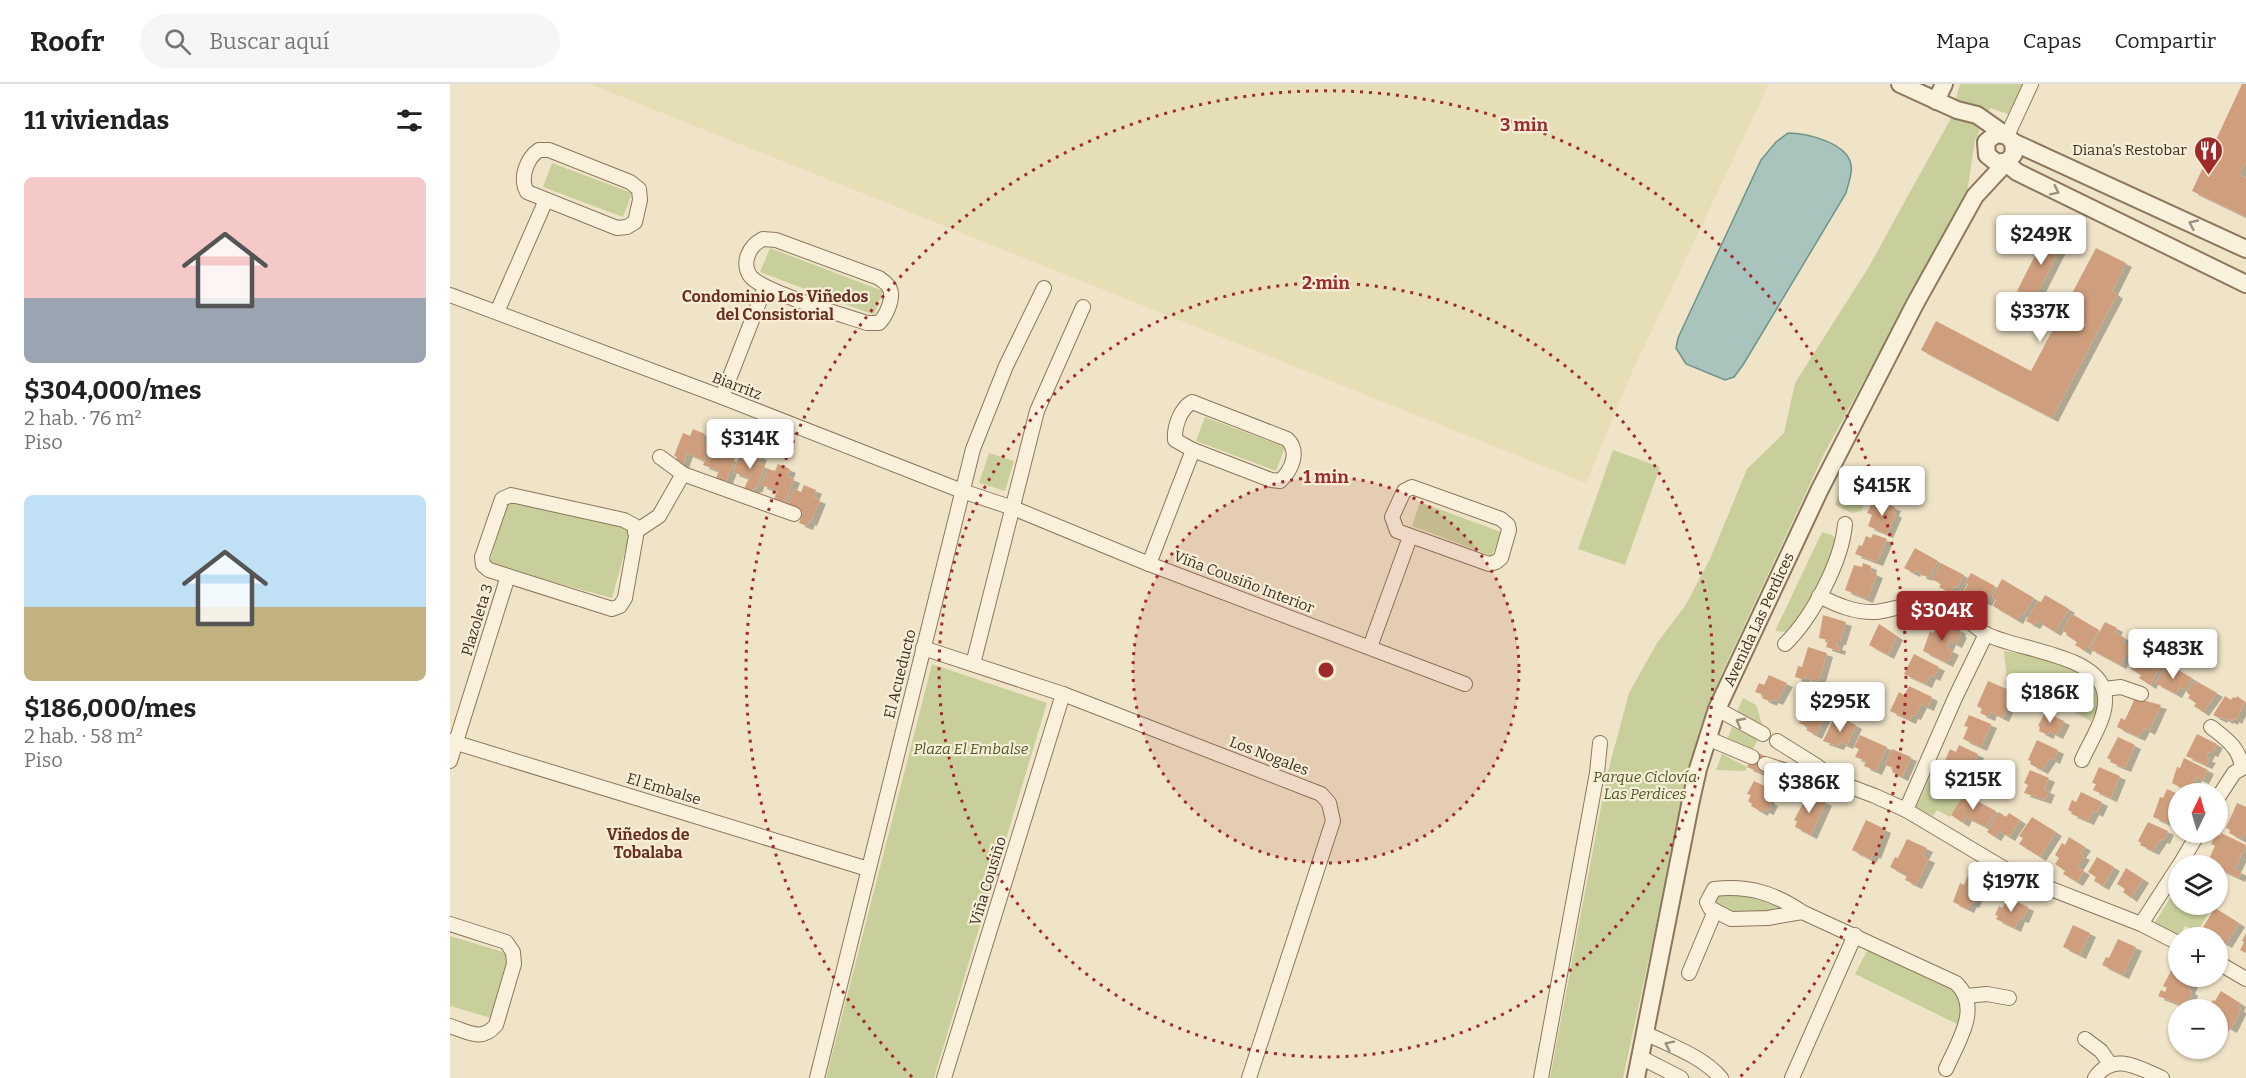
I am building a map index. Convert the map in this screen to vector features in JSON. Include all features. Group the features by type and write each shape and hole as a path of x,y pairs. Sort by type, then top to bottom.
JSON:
{"street":[{"path":"1900,84 1957,111 1977,115 2010,139"},
{"path":"1936,101 1944,84"},
{"path":"1957,111 1977,128 1986,149 1997,163 2004,162 2013,154 2010,139 2031,84"},
{"path":"1986,149 1996,134 2010,139 2246,249"},
{"name":"Avenida Las Perdices","path":"1975,196 1986,149"},
{"path":"539,150 549,150 630,182 639,189 640,200 635,222 627,227 617,228 546,200 527,192 524,186 524,172 533,154 539,150"},
{"path":"2004,162 2017,172 2246,284"},
{"name":"Avenida Las Perdices","path":"1636,1078 1691,800 1717,709 1820,489 1915,304 1975,196 2004,162"},
{"path":"497,312 546,200"},
{"path":"763,239 776,240 879,278 889,286 891,294 886,316 879,323 867,323 765,287 750,276 746,266 747,257 755,243 763,239"},
{"path":"722,397 765,287"},
{"name":"El Acueducto","path":"817,1078 973,449 1006,366 1044,288"},
{"name":"Biarritz","path":"450,295 722,397 962,491 1013,508"},
{"path":"973,664 1037,411 1083,307"},
{"path":"1192,402 1287,439 1294,445 1295,452 1286,476 1280,481 1271,480 1193,450 1175,440 1174,432 1184,406 1192,402"},
{"path":"1149,564 1193,450"},
{"path":"660,457 683,474 794,514"},
{"path":"635,532 659,516 683,474"},
{"path":"1412,487 1501,519 1508,525 1509,530 1500,558 1489,564 1410,537 1397,531 1392,517 1404,491 1412,487"},
{"path":"511,495 624,520 635,526 635,532 625,598 620,606 612,609 489,570 483,565 482,557 502,499 511,495"},
{"name":"Viña Cousiño Interior","path":"1013,508 1149,564 1465,684"},
{"path":"1785,644 1802,626 1819,596 1843,541 1845,524"},
{"path":"1370,647 1410,537"},
{"name":"Plazoleta 3","path":"450,761 453,742 508,576"},
{"path":"1819,596 1840,606 1864,611 1876,612 1908,605 1933,607 1964,617 1986,634 2074,663 2090,672 2104,689 2106,700 2102,717 2082,760"},
{"path":"1906,810 1986,634"},
{"name":"Los Nogales","path":"923,648 1064,694 1321,794 1329,803 1333,821 1249,1078"},
{"path":"2104,689 2121,687 2142,694"},
{"name":"Viña Cousiño","path":"944,1078 1064,694"},
{"path":"1717,709 1763,734"},
{"path":"2211,727 2234,745 2244,767 2227,783"},
{"path":"1707,738 1752,758"},
{"path":"1777,741 1838,782 1906,810 2015,875 2141,924 2168,938"},
{"name":"El Embalse","path":"453,742 867,869"},
{"path":"1541,1078 1597,773 1600,743"},
{"path":"1765,764 1811,779 1838,782"},
{"path":"2141,924 2168,882"},
{"path":"1802,912 1768,918 1731,919 1710,908 1707,902 1714,889 1760,891 1782,898 1802,912 1949,979 1962,989 1966,996 1968,1016 1946,1069"},
{"path":"1689,973 1715,911"},
{"path":"450,924 506,942 513,952 513,964 496,1025 489,1033 477,1035 450,1026"},
{"path":"1792,1078 1855,935"},
{"path":"2228,968 2246,979"},
{"path":"1966,996 1987,994 2009,998"},
{"path":"1646,1033 1693,1056 1714,1070 1721,1078"},
{"path":"2085,1039 2101,1052 2110,1064"},
{"path":"1640,1057 1681,1078"},
{"path":"2095,1078 2104,1067 2110,1064 2126,1063 2162,1078"}],"shaded area":[{"path":"590,84 1769,84 1632,372 1586,483"}],"green space":[{"name":"Parque Ciclovía Las Perdices","path":"1960,84 2023,84 2008,114 1990,108 1975,140 1967,193 1824,454 1722,673 1705,717 1685,792 1623,1078 1550,1078 1607,775 1629,693 1657,643 1685,606 1710,559 1747,469 1784,433 1795,383 1870,265 1950,120"},
{"path":"552,163 632,193 623,217 543,187"},
{"path":"770,248 883,291 874,315 760,272"},
{"path":"1205,417 1285,447 1276,471 1196,441"},
{"path":"1613,450 1660,467 1625,565 1578,549"},
{"path":"989,453 1014,461 1005,491 979,483"},
{"path":"1843,482 1869,494 1861,511 1852,513 1835,505"},
{"path":"509,492 632,526 612,598 489,565"},
{"path":"1420,502 1501,532 1492,556 1412,526"},
{"path":"1822,532 1832,535 1838,541 1816,591 1793,629 1784,632 1775,631"},
{"path":"2004,651 2054,662 2086,678 2095,690 2097,704 2091,721 2026,686 2007,680"},
{"name":"Plaza El Embalse","path":"932,664 1047,703 934,1078 826,1078"},
{"path":"1743,698 1756,705 1763,727 1736,714"},
{"path":"1732,727 1758,739 1753,749 1728,738"},
{"path":"1722,754 1747,767 1745,771 1716,770"},
{"path":"1936,765 1956,776 1962,797 1950,817 1937,810 1933,816 1916,807"},
{"path":"1717,894 1751,895 1777,903 1778,911 1750,916 1717,909 1714,901"},
{"path":"2168,901 2168,915 2207,915 2200,927 2168,927 2168,932 2154,924"},
{"path":"450,936 517,956 498,1020 450,1006"},
{"path":"1868,949 1954,991 1961,1007 1957,1024 1855,974"}],"water":[{"path":"1788,133 1823,140 1846,154 1850,161 1851,173 1846,193 1743,365 1734,377 1725,380 1686,364 1676,348 1678,338 1761,160 1776,142"}],"building":[{"path":"2242,84 2246,84 2246,161 2239,175 2246,178 2246,217 2192,191"},
{"path":"2047,232 2064,241 2034,300 2017,291"},
{"path":"2096,248 2126,263 2112,291 2117,295 2052,418 1921,350 1936,321 2031,371"},
{"path":"693,429 705,434 702,441 709,444 703,460 687,453 683,464 675,461 677,457 674,456 683,433 690,436"},
{"path":"719,444 731,449 728,457 735,459 726,482 724,481 722,485 714,482 719,471 703,465 709,449 716,451"},
{"path":"749,451 761,456 758,463 765,466 756,489 754,488 752,492 744,489 749,478 733,472 739,456 746,458"},
{"path":"778,464 790,469 787,476 794,479 785,502 783,501 781,505 773,502 777,491 761,485 768,469 775,471"},
{"path":"804,485 816,490 813,497 820,500 807,526 799,523 803,512 787,506 794,489 801,492"},
{"path":"1882,502 1895,507 1893,512 1896,514 1887,534 1868,526 1872,515 1867,513 1872,503 1880,507"},
{"path":"1873,534 1887,539 1877,562 1855,554 1859,545 1862,546 1866,536 1871,538"},
{"path":"1915,548 1938,561 1929,577 1920,575 1921,573 1916,570 1914,573 1904,568"},
{"path":"1863,563 1871,566 1870,571 1877,574 1867,599 1845,590 1854,565 1862,567"},
{"path":"1941,563 1964,575 1957,588 1954,586 1950,593 1939,587 1941,584 1932,579"},
{"path":"1971,573 1995,586 1986,602 1963,593 1968,584 1965,583"},
{"path":"2002,579 2034,598 2024,615 2021,613 2017,620 1993,606 1996,600 1992,597"},
{"path":"2045,595 2069,609 2055,632 2037,621 2034,625 2026,621 2038,601 2041,602"},
{"path":"2072,614 2099,630 2085,651 2075,645 2077,642 2062,631"},
{"path":"1823,615 1846,622 1836,646 1840,647 1839,651 1826,647 1828,640 1819,638"},
{"path":"1942,621 1960,630 1961,634 1956,644 1950,641 1947,648 1953,651 1947,663 1923,651 1930,631 1933,633"},
{"path":"2105,622 2117,628 2115,632 2125,638 2123,642 2130,647 2120,665 2090,649"},
{"path":"1879,624 1897,636 1888,655 1869,645"},
{"path":"1808,647 1827,653 1819,681 1795,677 1798,666 1802,667"},
{"path":"2137,652 2162,664 2150,685 2139,678 2141,675 2131,669 2135,662 2132,660"},
{"path":"1914,654 1939,667 1934,677 1930,675 1926,684 1904,674"},
{"path":"2168,664 2192,678 2185,690 2180,687 2176,694 2155,683"},
{"path":"1769,675 1787,683 1777,701 1772,699 1771,702 1762,698 1764,695 1755,692 1759,683 1764,685"},
{"path":"1988,681 2014,692 2003,718 1991,712 1989,717 1980,713 1982,709 1977,706"},
{"path":"2193,682 2196,684 2198,682 2217,693 2203,712 2194,706 2196,703 2188,698 2190,695 2187,693"},
{"path":"1909,686 1932,697 1928,707 1921,704 1915,716 1912,715 1910,720 1890,711 1899,692 1904,695"},
{"path":"2225,696 2231,700 2237,696 2245,702 2236,720 2233,718 2232,721 2227,720 2222,717 2221,719 2213,715"},
{"path":"2135,698 2161,705 2149,731 2144,728 2139,737 2117,727 2121,718 2125,720"},
{"path":"1804,704 1826,714 1816,735 1806,730 1808,727 1799,723"},
{"path":"2045,712 2064,721 2057,735 2049,731 2048,735 2039,731 2038,726"},
{"path":"1969,715 1991,724 1981,747 1963,739 1968,727 1964,726"},
{"path":"1842,718 1856,725 1847,745 1840,742 1838,746 1823,741 1833,720 1840,723"},
{"path":"2197,734 2217,744 2212,753 2209,752 2206,758 2210,759 2206,765 2186,756"},
{"path":"1860,735 1887,747 1876,771 1864,766 1866,761 1855,757 1859,749 1854,747"},
{"path":"2118,737 2135,745 2125,768 2110,762 2111,760 2107,758"},
{"path":"2037,740 2058,750 2054,760 2050,758 2042,770 2030,764 2031,761 2028,760"},
{"path":"1959,745 1978,754 1972,767 1968,766 1964,775 1944,763 1950,749 1956,752"},
{"path":"1892,749 1911,757 1902,777 1892,772 1893,768 1885,765"},
{"path":"1755,751 1768,758 1761,773 1747,767"},
{"path":"2184,758 2208,770 2203,780 2196,777 2193,783 2172,783 2177,767 2180,768"},
{"path":"2099,767 2120,776 2111,798 2093,790 2096,784 2092,783"},
{"path":"2030,770 2049,778 2044,789 2049,791 2045,800 2024,793 2028,785 2024,783"},
{"path":"1754,781 1773,790 1768,800 1772,802 1768,811 1763,809 1762,812 1751,806 1752,804 1748,801 1751,795 1747,794"},
{"path":"2168,789 2167,823 2153,817 2160,797 2163,798"},
{"path":"2081,792 2102,802 2097,813 2093,811 2088,821 2071,814 2072,812 2068,810 2072,800 2076,802"},
{"path":"1964,794 1996,811 1986,827 1966,817 1963,823 1951,815"},
{"path":"1810,795 1826,802 1811,835 1795,827 1797,821 1794,820"},
{"path":"2237,803 2246,807 2246,837 2242,835 2241,839 2229,833 2228,823"},
{"path":"1999,812 2006,817 2009,813 2020,820 2009,837 1999,831 1995,837 1987,832"},
{"path":"2032,817 2056,832 2040,857 2019,844 2023,838 2019,836"},
{"path":"1866,820 1885,829 1875,855 1873,854 1870,859 1852,850"},
{"path":"2148,822 2168,831 2164,840 2161,839 2153,851 2140,845 2138,841"},
{"path":"2228,836 2246,845 2235,869 2241,872 2239,878 2228,873 2228,855 2211,855 2215,846 2211,844 2228,843"},
{"path":"2069,837 2085,847 2080,854 2084,856 2077,867 2084,871 2077,882 2063,874 2065,871 2055,864 2059,858 2055,855 2062,843 2065,845"},
{"path":"1907,839 1927,848 1923,856 1929,859 1916,885 1905,880 1907,876 1890,867 1895,857 1898,858"},
{"path":"2097,857 2114,867 2103,886 2094,881 2096,877 2088,872"},
{"path":"2126,868 2143,879 2131,898 2123,892 2125,889 2117,884"},
{"path":"1968,875 1984,883 1968,909 1953,902 1960,883 1964,885"},
{"path":"2009,898 2028,907 2023,919 2019,918 2015,928 1996,919 1998,916 1995,915 1999,906 2002,908"},
{"path":"2211,915 2226,915 2239,923 2228,941 2228,927 2203,927"},
{"path":"2073,925 2090,933 2080,955 2063,947"},
{"path":"2246,933 2246,953 2240,950"},
{"path":"2118,939 2136,947 2123,975 2102,965 2106,957 2109,958"},
{"path":"2168,976 2168,987 2190,987 2189,990 2192,992 2189,999 2168,1000 2158,996 2161,990 2165,992 2167,988 2163,986"},
{"path":"2221,991 2240,1003 2238,1008 2241,1009 2231,1029 2228,1027 2228,999 2216,999"}],"place":[{"name":"Diana’s Restobar","path":"2208,176"}],"district":[{"name":"Condominio Los Viñedos del Consistorial","path":"775,305"},
{"name":"Viñedos de Tobalaba","path":"648,843"}]}
